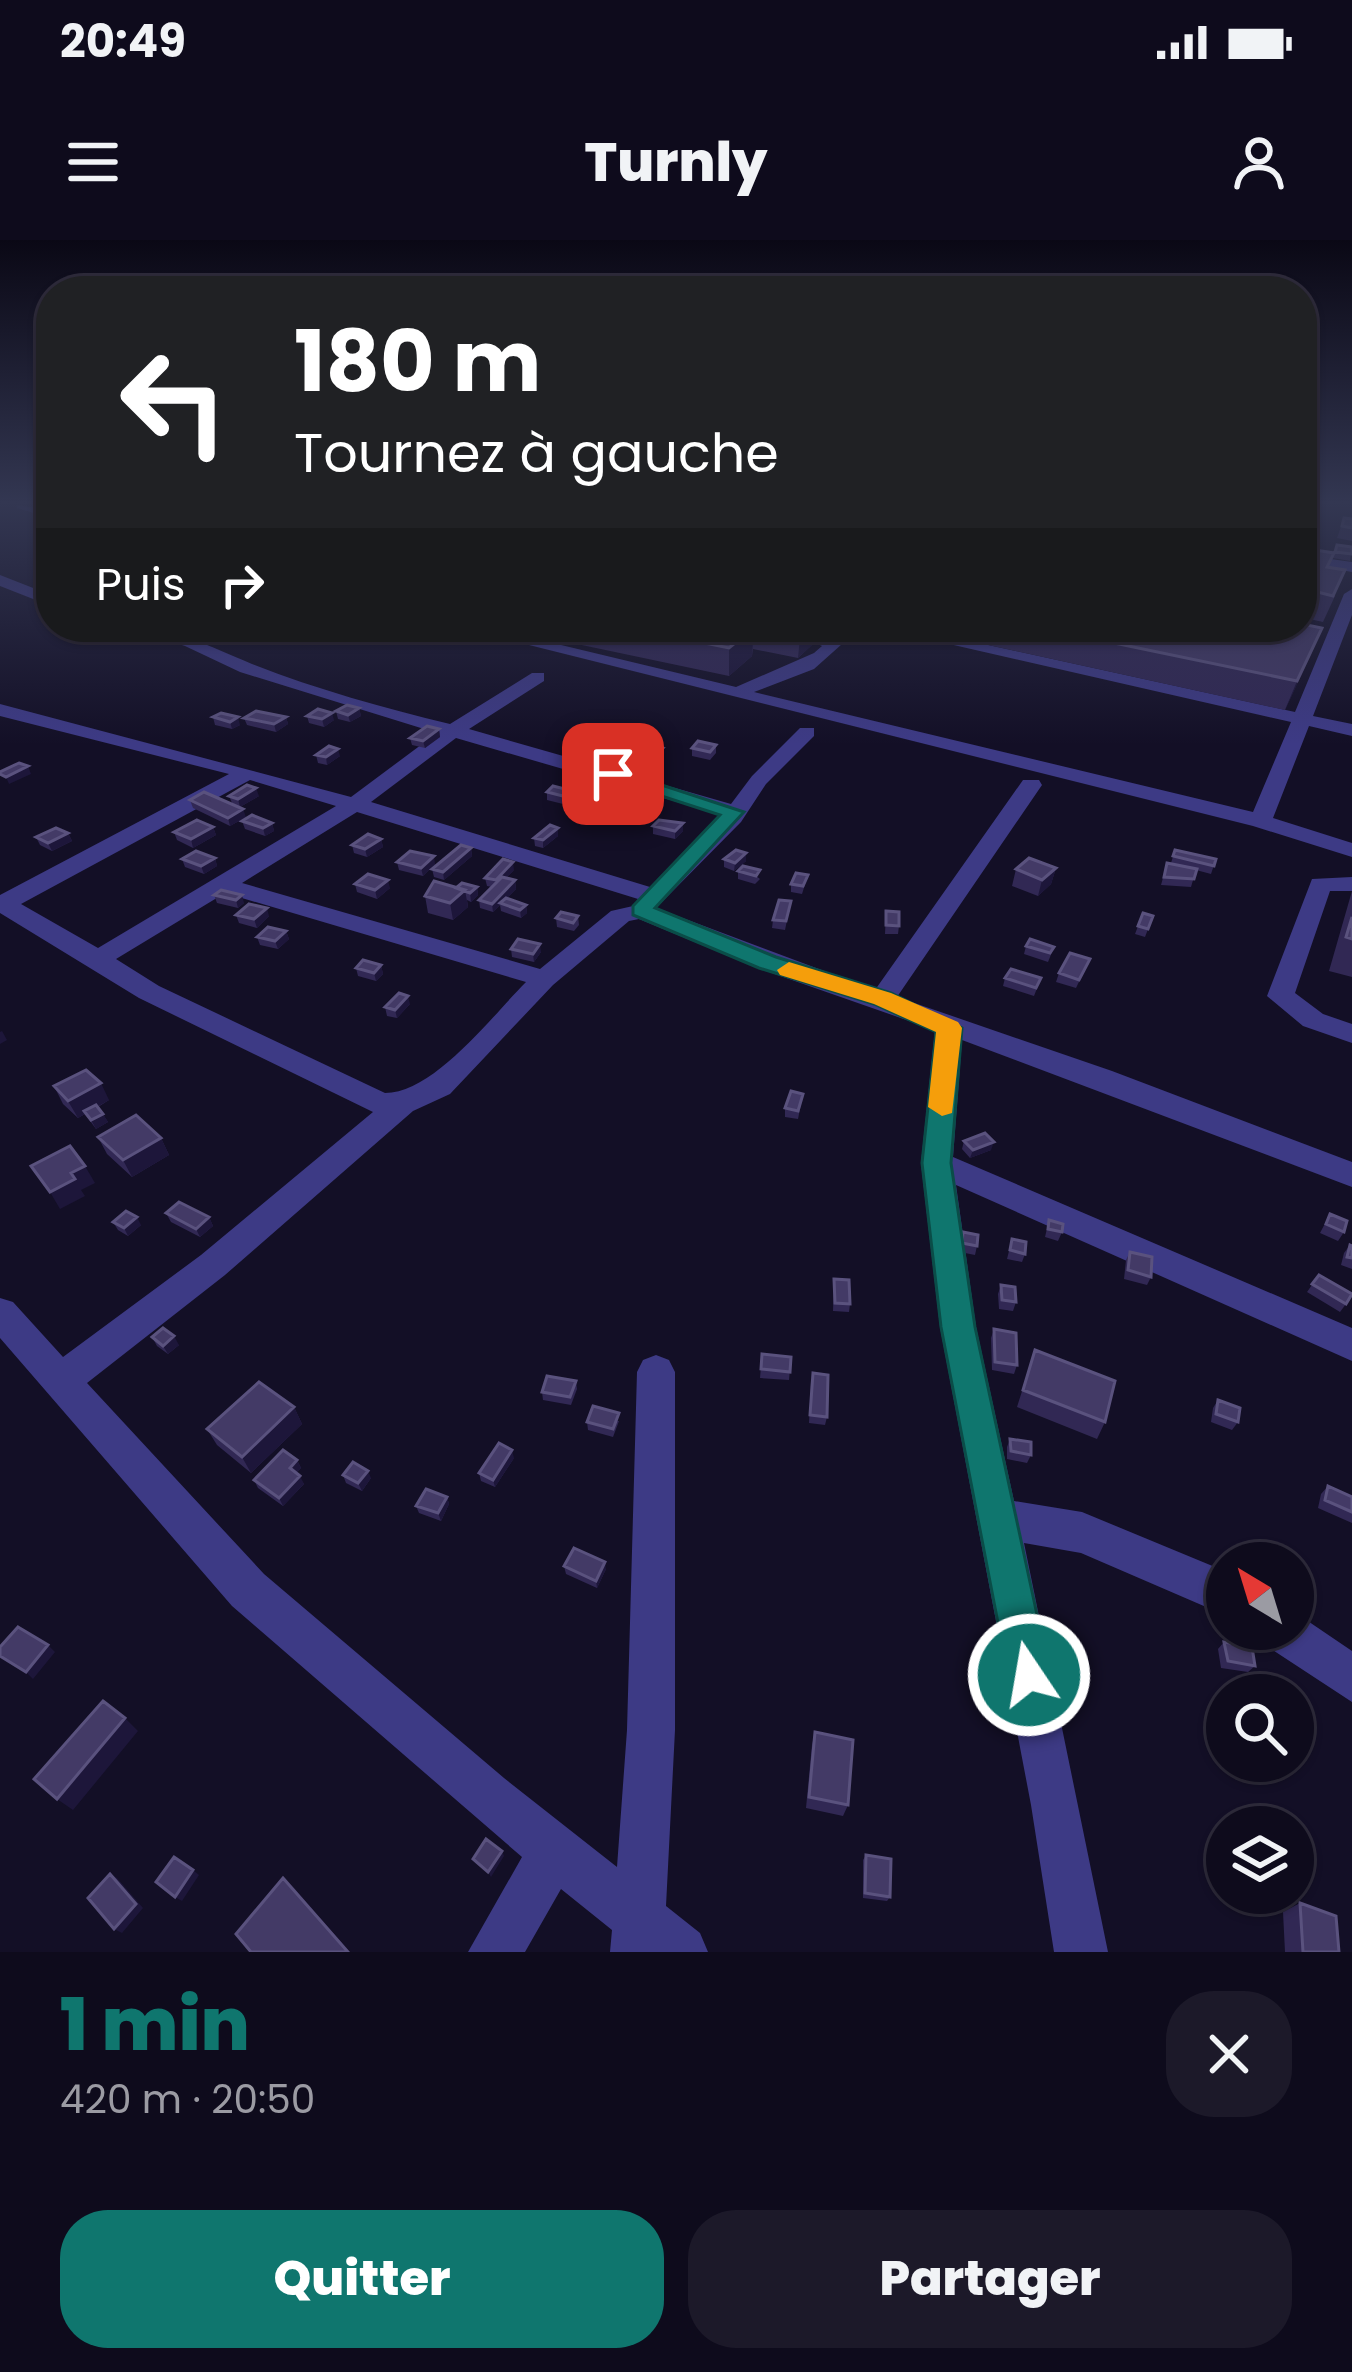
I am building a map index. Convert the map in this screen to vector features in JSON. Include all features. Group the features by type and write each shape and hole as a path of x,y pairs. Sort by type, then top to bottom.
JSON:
{"street":[{"path":"1261,820 1352,594"},
{"path":"191,642 246,668 382,713 734,812"},
{"path":"526,642 1261,820 1352,850"},
{"path":"739,694 750,683 815,665 832,644 827,642"},
{"path":"951,642 1352,730"},
{"path":"96,960 217,883 352,806 453,731 538,677"},
{"path":"0,710 247,773 648,903 767,962 882,998 949,1028 1102,1078 1352,1175"},
{"path":"61,1381 213,1265 402,1104 439,1087 544,980 620,916 648,903 807,732"},
{"path":"0,905 247,773"},
{"path":"882,998 1030,785"},
{"path":"217,883 544,980"},
{"path":"1352,884 1320,884 1281,996 1313,1020 1352,1034"},
{"path":"0,905 26,914 149,992 357,1095 381,1104 402,1104"},
{"path":"949,1028 937,1163 958,1327 1057,1805 1081,1952"},
{"path":"937,1163 1352,1345"},
{"path":"0,1313 248,1590 486,1796 556,1848 638,1934 681,1952"},
{"path":"638,1934 652,1730 656,1372"},
{"path":"997,1518 1082,1533 1206,1585"},
{"path":"1311,1650 1352,1679"},
{"path":"496,1952 556,1848"}],"building":[{"path":"1317,585 1338,585 1333,596 1317,592"},
{"path":"699,642 736,642 729,648"},
{"path":"1109,642 1315,642 1297,681"},
{"path":"347,705 359,708 348,715 336,711"},
{"path":"318,709 332,713 322,719 307,716"},
{"path":"256,711 286,717 274,724 244,718"},
{"path":"221,713 238,717 230,722 213,717"},
{"path":"427,726 439,729 423,741 410,738"},
{"path":"698,741 716,745 710,752 692,748"},
{"path":"651,745 663,748 654,758 641,754"},
{"path":"329,746 338,749 326,757 316,755"},
{"path":"19,763 28,766 6,777 0,774 0,772"},
{"path":"247,785 256,788 238,799 229,796"},
{"path":"553,786 569,790 563,796 547,792"},
{"path":"575,788 587,791 578,799 567,797"},
{"path":"204,792 243,809 228,818 190,800"},
{"path":"252,815 272,823 263,828 242,821"},
{"path":"197,820 213,827 191,839 174,832"},
{"path":"659,820 683,823 675,831 653,826"},
{"path":"550,825 558,828 543,840 534,838"},
{"path":"56,828 68,833 48,843 36,837"},
{"path":"368,834 381,839 365,849 352,845"},
{"path":"461,845 471,848 443,872 432,869"},
{"path":"736,850 746,853 735,863 724,859"},
{"path":"1175,850 1216,859 1214,866 1173,856"},
{"path":"196,851 215,858 201,866 182,859"},
{"path":"410,851 434,856 421,868 397,862"},
{"path":"1029,858 1056,868 1042,880 1016,869"},
{"path":"503,859 513,862 496,880 485,878"},
{"path":"1167,863 1197,869 1194,879 1164,877"},
{"path":"743,866 760,870 756,876 738,871"},
{"path":"796,873 808,875 803,886 791,884"},
{"path":"368,874 388,880 375,890 355,884"},
{"path":"502,877 515,880 492,904 479,900"},
{"path":"434,881 465,890 450,903 425,896"},
{"path":"462,883 477,887 470,893 456,888"},
{"path":"221,890 242,895 236,900 214,895"},
{"path":"506,898 526,905 520,910 500,903"},
{"path":"779,900 791,901 786,921 773,920"},
{"path":"249,904 267,908 254,919 236,915"},
{"path":"886,911 899,912 899,926 886,925"},
{"path":"561,912 578,916 573,923 556,918"},
{"path":"1143,913 1153,916 1148,929 1138,926"},
{"path":"268,927 286,931 275,941 257,937"},
{"path":"518,939 540,944 533,954 511,949"},
{"path":"1030,939 1054,947 1050,953 1026,946"},
{"path":"1070,953 1090,959 1079,980 1059,973"},
{"path":"363,960 381,965 374,973 356,968"},
{"path":"1011,969 1041,978 1036,988 1005,978"},
{"path":"399,993 408,996 395,1010 385,1007"},
{"path":"86,1070 101,1083 68,1101 54,1086"},
{"path":"791,1091 803,1094 798,1111 785,1108"},
{"path":"96,1105 103,1114 91,1120 84,1111"},
{"path":"136,1115 161,1138 123,1160 98,1137"},
{"path":"985,1133 994,1142 973,1150 964,1141"},
{"path":"70,1146 85,1166 71,1173 75,1179 50,1192 31,1166"},
{"path":"179,1202 209,1217 196,1229 166,1213"},
{"path":"126,1211 137,1217 124,1228 113,1222"},
{"path":"1330,1214 1347,1221 1344,1232 1326,1224"},
{"path":"1049,1220 1063,1224 1062,1232 1048,1229"},
{"path":"963,1232 978,1235 977,1246 962,1243"},
{"path":"1012,1239 1026,1242 1025,1254 1010,1250"},
{"path":"1130,1252 1152,1257 1151,1277 1128,1270"},
{"path":"1319,1275 1352,1294 1346,1304 1312,1284"},
{"path":"834,1279 849,1280 850,1304 835,1303"},
{"path":"1001,1285 1015,1287 1016,1302 1002,1300"},
{"path":"163,1328 174,1336 163,1346 152,1337"},
{"path":"994,1329 1016,1333 1017,1365 995,1362"},
{"path":"1035,1350 1115,1381 1105,1422 1023,1390"},
{"path":"762,1354 791,1357 790,1372 761,1369"},
{"path":"813,1373 828,1375 827,1417 810,1415"},
{"path":"547,1376 576,1381 570,1397 542,1392"},
{"path":"259,1382 294,1407 242,1457 207,1429"},
{"path":"1218,1400 1240,1408 1238,1422 1216,1414"},
{"path":"593,1406 619,1413 613,1429 587,1422"},
{"path":"1010,1439 1031,1442 1031,1455 1011,1451"},
{"path":"499,1443 512,1450 493,1480 479,1473"},
{"path":"283,1450 297,1460 290,1468 300,1476 279,1498 254,1480"},
{"path":"353,1462 368,1471 358,1483 343,1475"},
{"path":"1328,1486 1352,1497 1352,1512 1325,1500"},
{"path":"426,1489 447,1497 438,1513 416,1506"},
{"path":"574,1548 605,1562 596,1581 564,1566"},
{"path":"18,1627 48,1645 26,1672 0,1656 0,1647"},
{"path":"1226,1650 1252,1650 1255,1666 1228,1661"},
{"path":"103,1701 125,1718 57,1799 34,1779"},
{"path":"815,1732 853,1740 848,1805 809,1797"},
{"path":"486,1839 502,1851 488,1872 473,1859"},
{"path":"866,1855 891,1859 890,1897 865,1893"},
{"path":"174,1857 193,1870 175,1897 156,1882"},
{"path":"110,1874 136,1904 114,1929 88,1898"},
{"path":"283,1878 348,1952 251,1952 236,1934"},
{"path":"1314,1908 1336,1916 1339,1952 1303,1952 1301,1914 1314,1914"}],"slow traffic":[{"path":"789,970 882,998 949,1028 942,1107"}],"route":[{"path":"613,774 734,812 641,910 767,962 882,998 949,1028 937,1163 958,1327 1029,1675"}]}
